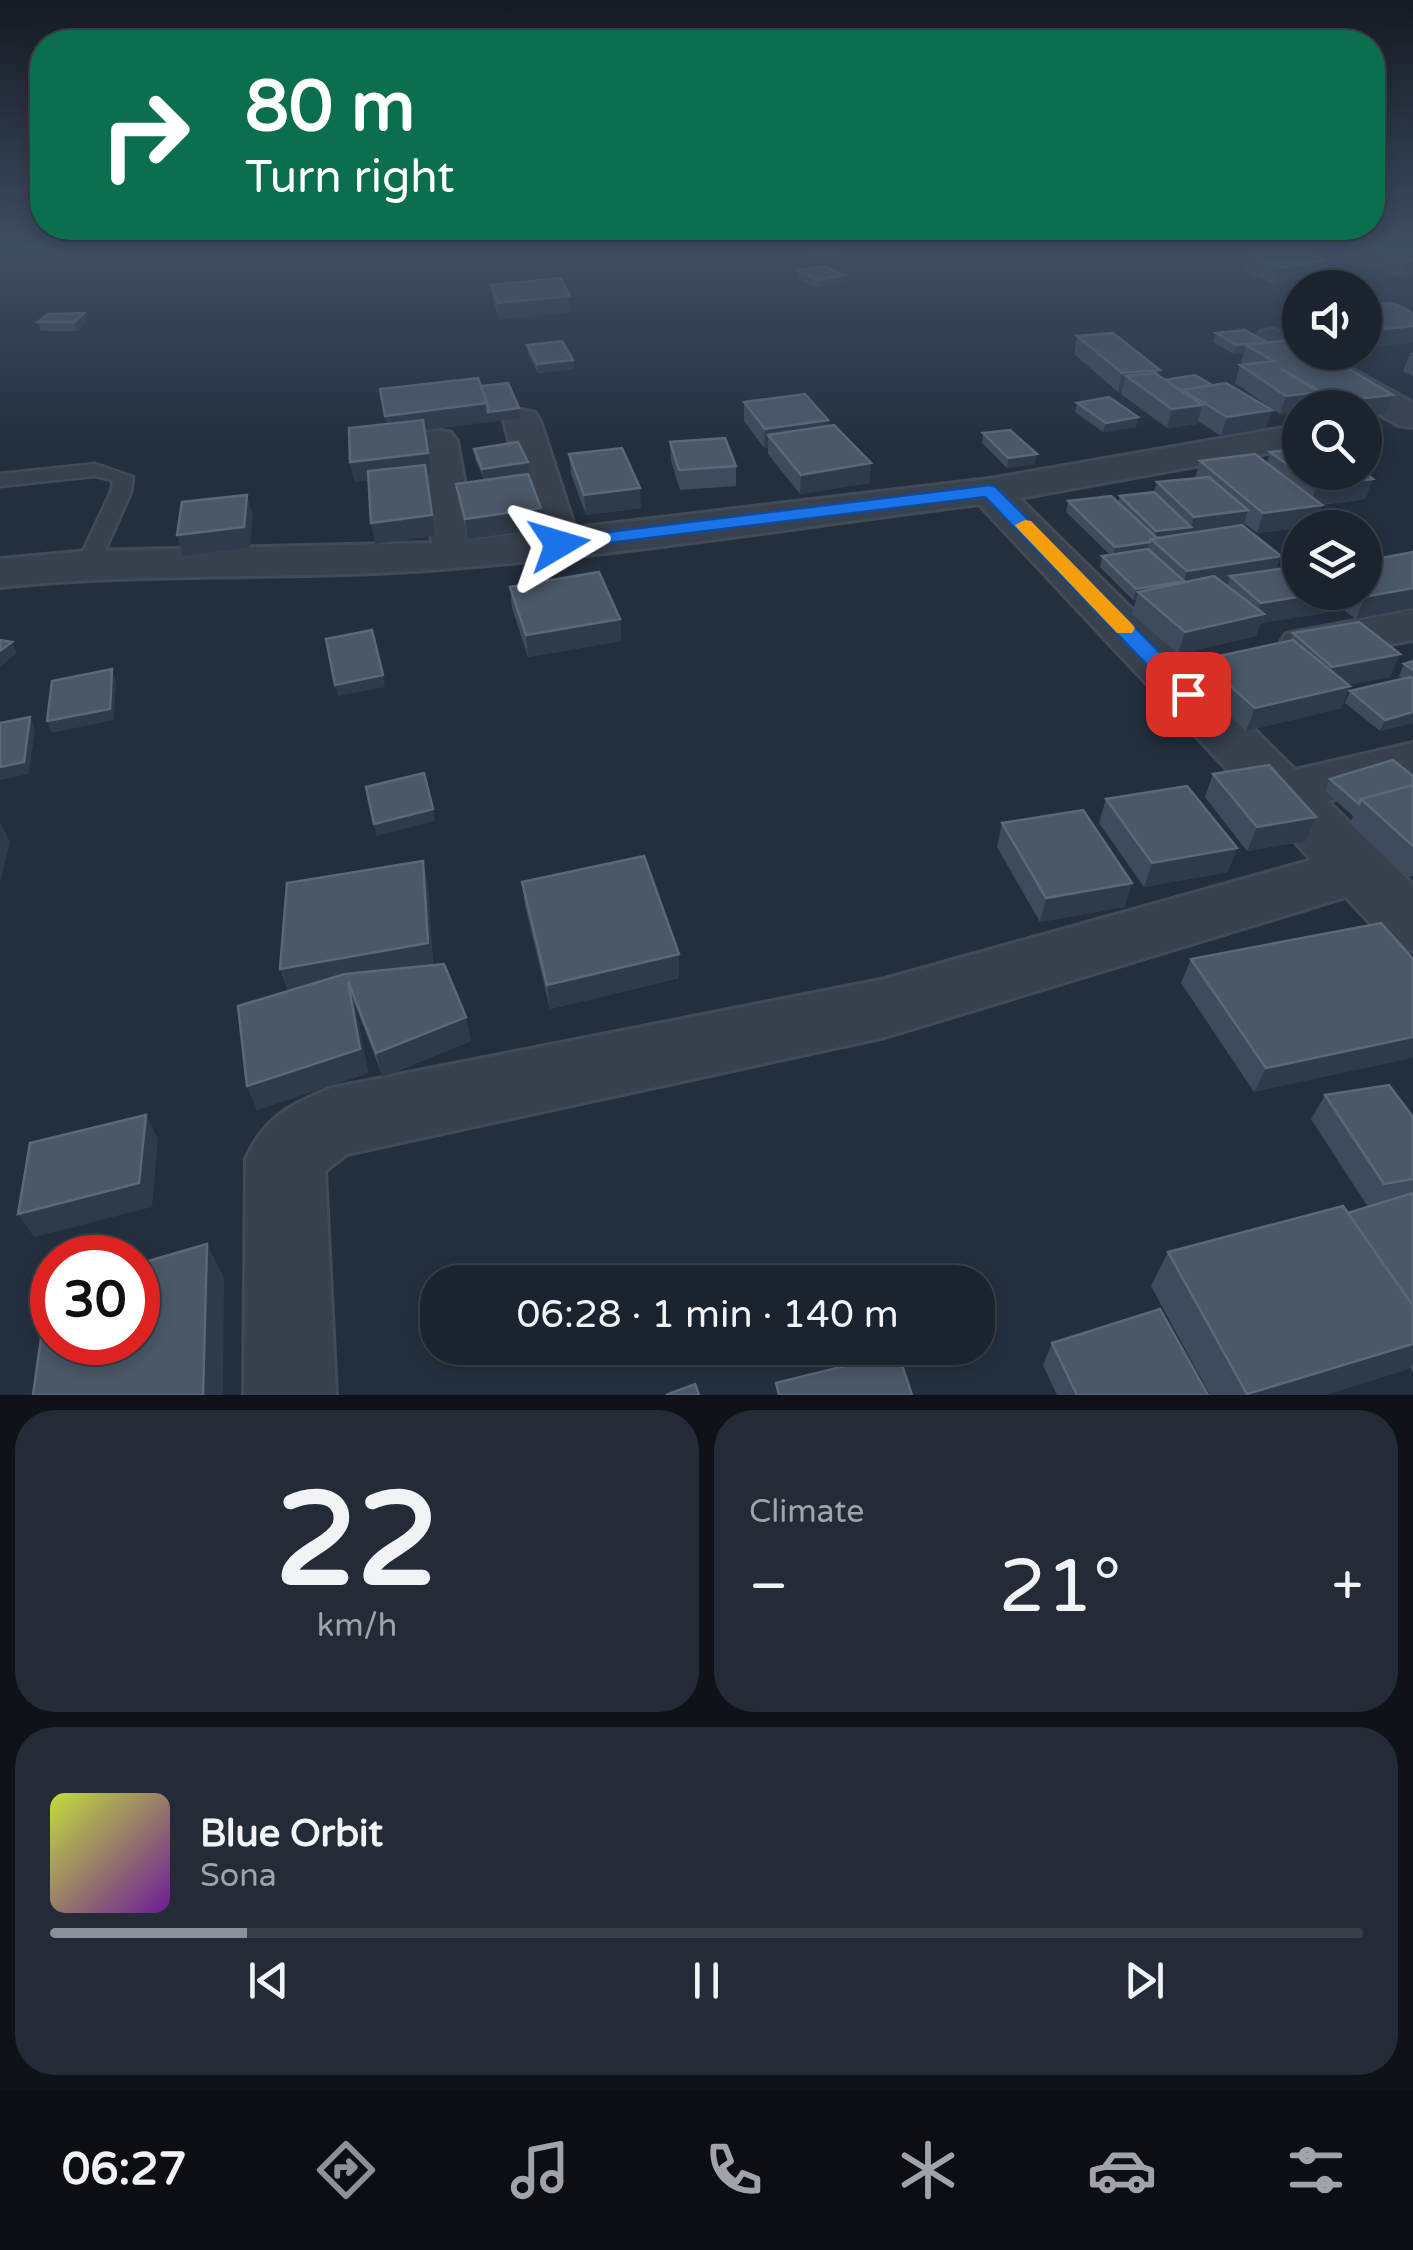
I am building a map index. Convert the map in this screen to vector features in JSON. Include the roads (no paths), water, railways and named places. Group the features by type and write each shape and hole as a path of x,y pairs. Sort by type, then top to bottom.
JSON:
{"street":[{"path":"1272,339 1412,417"},
{"path":"1382,421 1412,417"},
{"path":"522,422 559,544"},
{"path":"0,573 88,564 362,561 456,555 990,491 1282,439"},
{"path":"438,441 456,555"},
{"path":"990,491 1395,902"},
{"path":"1164,670 1413,625"},
{"path":"1284,792 1413,762"},
{"path":"290,1395 285,1159 304,1138 332,1123 1395,902"}],"lane":[{"path":"0,480 95,470 122,478 121,492 88,564"}]}
